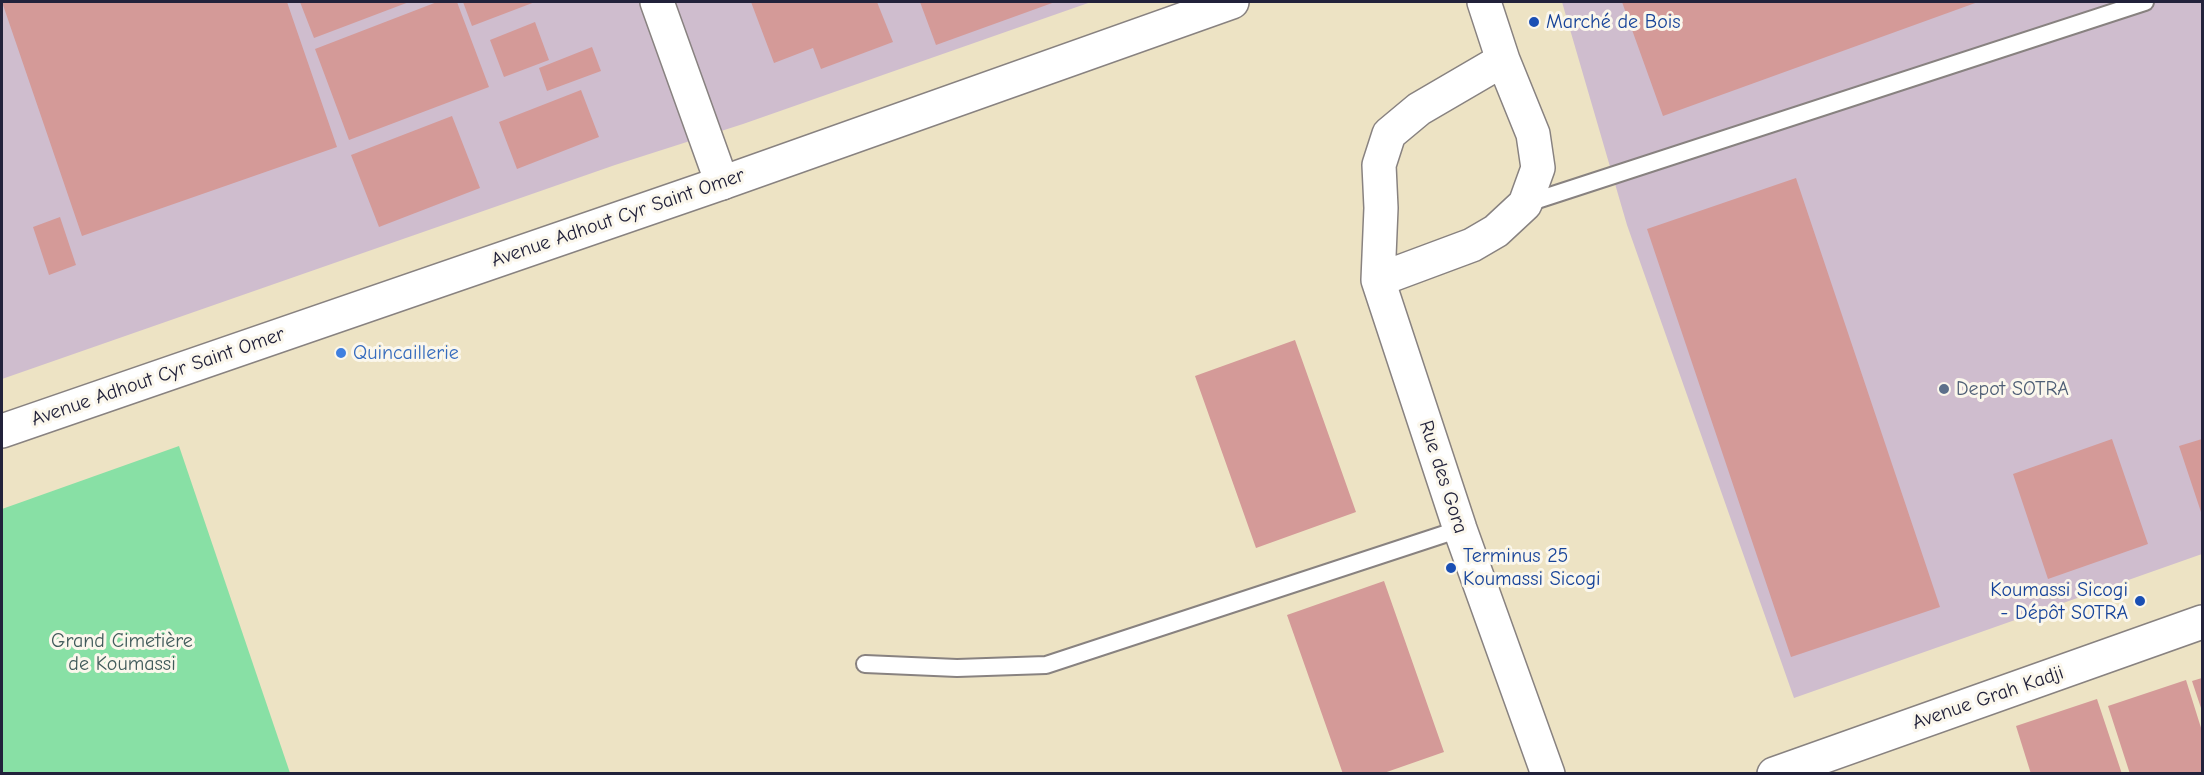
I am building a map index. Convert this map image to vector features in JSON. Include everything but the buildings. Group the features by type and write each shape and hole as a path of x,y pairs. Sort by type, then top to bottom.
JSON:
{"street":[{"path":"657,2 722,183"},
{"name":"Avenue Adhout Cyr Saint Omer","path":"2,431 722,183 1232,2"},
{"path":"1378,280 1472,245 1496,231 1525,204 1538,168 1533,134 1503,60 1484,2"},
{"name":"Rue des Gora","path":"1503,60 1419,109 1389,134 1379,165 1381,208 1378,280 1460,529 1548,774"},
{"name":"Avenue Grah Kadji","path":"1774,774 2202,622"}],"lane":[{"path":"1525,204 2145,2"},
{"path":"865,664 957,668 1046,665 1460,529"}],"shaded area":[{"path":"2,2 1091,2 2,379"},
{"name":"Depot SOTRA","path":"1562,2 2202,2 2202,554 1794,698 1627,225"}],"green space":[{"name":"Grand Cimetière de Koumassi","path":"179,446 290,773 2,773 2,509"}],"place":[{"name":"Marché de Bois","path":"1534,22"},
{"name":"Quincaillerie","path":"341,353"},
{"name":"Depot SOTRA","path":"1944,389"},
{"name":"Terminus 25 Koumassi Sicogi","path":"1451,568"},
{"name":"Koumassi Sicogi - Dépôt SOTRA","path":"2140,601"}]}
